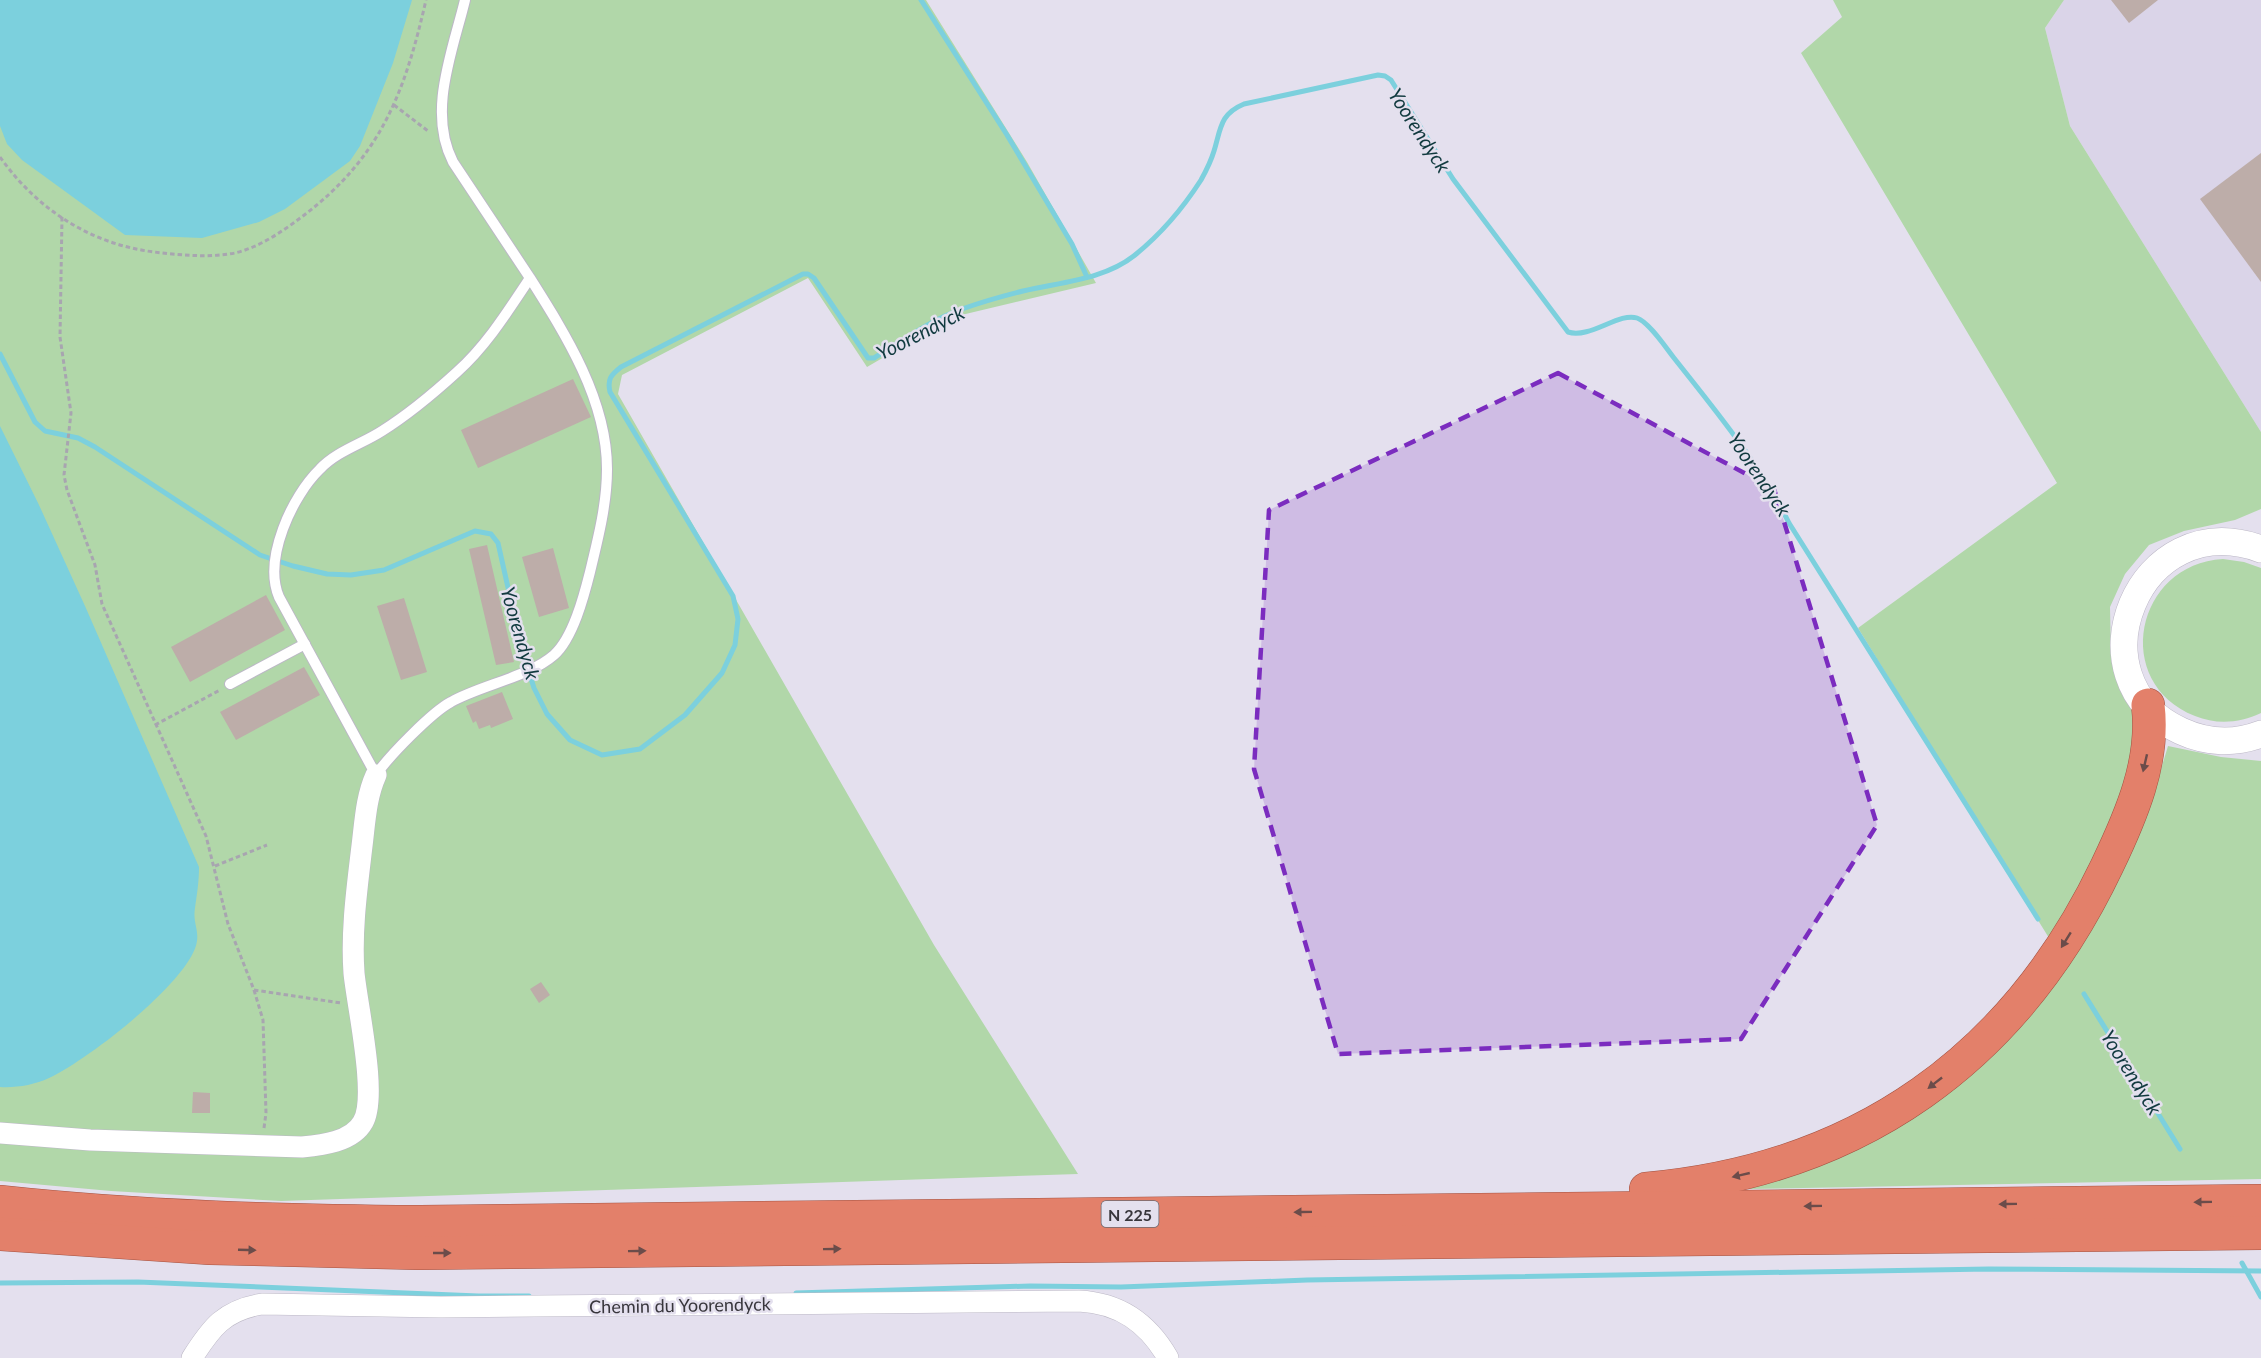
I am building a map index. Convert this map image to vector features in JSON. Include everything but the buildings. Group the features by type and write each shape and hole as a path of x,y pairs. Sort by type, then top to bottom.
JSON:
{"highway":[{"path":"1351,1211 1478,1195 1623,1191 1704,1183 1761,1170 1796,1159 1845,1139 1891,1114 1941,1079 1987,1038 2024,998 2064,943 2105,870 2132,807 2150,743 2148,705"},
{"name":"N 225","path":"0,1202 154,1214 349,1222 2261,1201"},
{"name":"N 225","path":"0,1233 210,1248 313,1252 488,1253 2261,1233"},
{"path":"2149,1234 2261,1241"},
{"path":"0,1256 128,1255 210,1248"}],"street":[{"path":"2258,736 2221,741 2198,738 2170,725 2148,705 2132,679 2124,649 2127,619 2138,590 2158,567 2184,550 2213,542 2249,546 2261,532"},
{"path":"0,1133 99,1141 302,1147 333,1142 351,1134 363,1122 368,1104 354,976 354,939 366,812 370,790 376,775"},
{"name":"Chemin du Yoorendyck","path":"192,1358 224,1317 241,1308 262,1304 441,1307 1079,1301 1108,1305 1132,1316 1155,1338 1168,1358"}],"lane":[{"path":"465,0 443,94 444,143 453,162 530,278 570,347 591,392 605,438 607,484 600,532 585,592 561,647 554,655 537,666 450,702 389,759 376,775 276,590 274,568 284,527 303,489 319,469 336,456 390,426 459,371 494,332 530,278"},
{"path":"230,684 305,644"}],"path":[{"path":"0,157 25,187 46,207 93,236 137,250 203,256 226,254 252,247 294,223 335,188 369,150 394,105 412,60 426,0"},
{"path":"394,105 444,143"},
{"path":"62,217 60,337 70,402 70,423 65,451 65,483 95,565 102,604 155,725 195,808 215,866 228,924 254,990 263,1020 266,1113 262,1145"},
{"path":"155,725 230,684"},
{"path":"215,866 267,845"},
{"path":"254,990 359,1006"}],"highlighted area":[{"path":"1558,373 1774,489 1877,825 1741,1039 1338,1054 1254,769 1269,510"}],"shaded area":[{"path":"2064,0 2261,0 2261,432 2070,126 2045,28"}],"green space":[{"path":"0,0 926,0 1027,162 1096,283 953,317 867,367 808,278 622,375 618,394 934,945 1078,1174 281,1201 111,1191 0,1181"},
{"path":"1833,0 2064,0 2045,28 2070,126 2261,432 2261,509 2235,520 2184,531 2149,545 2125,574 2110,607 2111,656 2123,692 2136,715 2128,790 2075,900 2049,938 1858,628 2057,483 1801,53 1842,17"},
{"path":"2223,559 2244,562 2261,568 2261,713 2228,722 2203,719 2168,700 2152,678 2144,653 2144,627 2153,602 2170,581 2193,566"},
{"path":"2168,746 2221,757 2261,761 2261,1179 1749,1189 1820,1158 1972,1067 2149,809"}],"water":[{"path":"0,0 412,0 393,63 360,146 350,161 285,209 259,222 202,238 125,235 22,160 7,144 0,126"},
{"path":"0,426 85,606 199,867 194,914 197,940 193,953 183,969 150,1005 86,1056 49,1078 25,1086 6,1087 0,1087"}],"waterway":[{"path":"921,0 1007,135 1072,244 1087,277"},
{"name":"Yoorendyck","path":"0,354 35,422 45,431 78,438 95,447 260,555 327,574 351,575 384,570 475,531 491,534 498,543 522,650 534,688 547,714 570,740 602,755 640,749 685,715 722,673 735,645 738,619 733,596 610,392 612,375 621,367 803,274 814,278 868,358 874,358 927,325 962,309 1008,295 1081,279 1110,270 1145,247 1179,210 1207,170 1220,129 1230,112 1244,104 1378,75 1385,76 1391,80 1453,179 1568,332 1586,332 1630,317 1642,320 1736,438 1764,479 1789,523 2038,919"},
{"name":"Yoorendyck","path":"2084,994 2180,1149"},
{"name":"Yoorendyck","path":"2242,1263 2261,1297"},
{"path":"796,1293 1030,1286 1121,1287 1307,1280 1989,1269 2261,1271"},
{"path":"0,1283 138,1282 478,1296 529,1296"}]}
